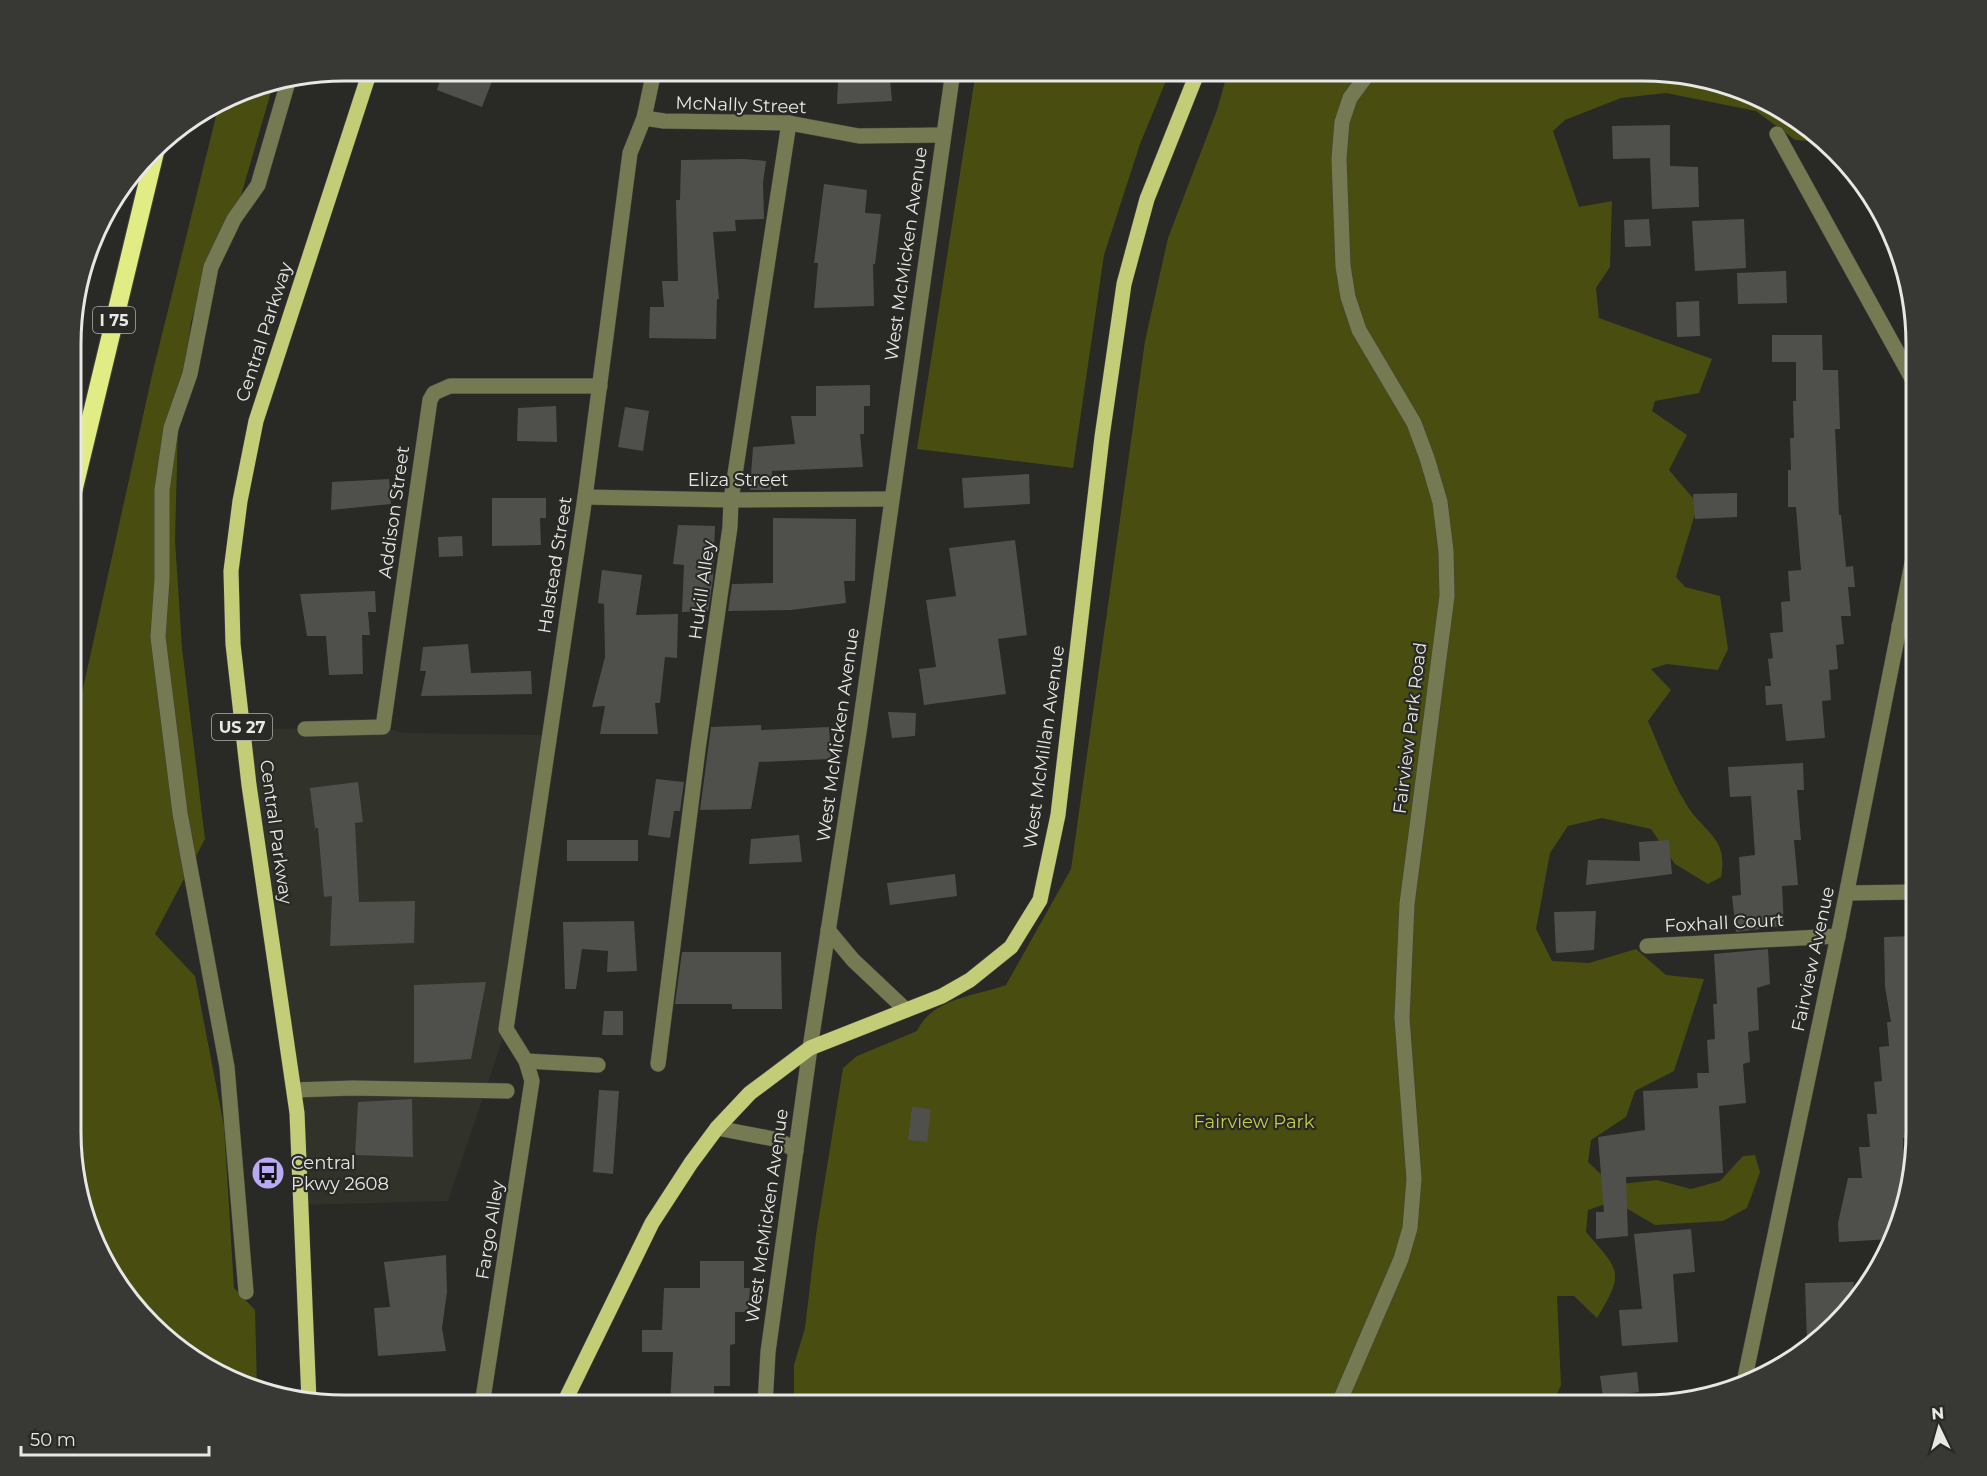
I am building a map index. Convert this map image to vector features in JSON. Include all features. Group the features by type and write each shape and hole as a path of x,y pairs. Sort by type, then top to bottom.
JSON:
{"highway":[{"name":"I 75","path":"81,459 152,164"}],"main road":[{"name":"Central Parkway","path":"309,1393 302,1216 294,1090 248,773 233,644 231,571 240,501 256,421 366,81"},
{"name":"West McMillan Avenue","path":"568,1395 652,1223 717,1128 750,1093 810,1048 942,996 985,970 1011,947 1040,900 1059,815 1102,437 1124,284 1147,199 1194,81"}],"street":[{"name":"Halstead Street","path":"526,1061 506,1029 585,497 630,153 645,118 652,81"},
{"name":"West McMicken Avenue","path":"766,1395 768,1352 810,1048 951,81"},
{"name":"Fairview Park Road","path":"1342,1395 1401,1259 1410,1228 1414,1179 1402,1018 1407,904 1447,596 1446,551 1440,502 1426,458 1414,423 1359,330 1345,276 1340,159 1342,122 1350,98 1363,81"},
{"path":"246,1292 238,1171 227,1066 180,813 159,647 162,490 171,428 190,375 211,267 234,219 258,185 286,88"},
{"name":"McNally Street","path":"645,118 664,122 789,123 859,136 943,135"},
{"name":"Hukill Alley","path":"658,1064 730,527 731,500 789,123"},
{"path":"1777,134 1906,368"},
{"name":"Addison Street","path":"305,729 382,727 429,412 434,393 450,387 600,386"},
{"name":"Eliza Street","path":"585,497 731,500 891,499"},
{"name":"Fairview Avenue","path":"1746,1374 1838,936 1906,592"},
{"path":"1899,626 1906,626"},
{"path":"1846,893 1906,892"},
{"path":"828,930 853,960 906,1010"},
{"name":"Foxhall Court","path":"1647,946 1838,936"},
{"path":"526,1061 598,1065"},
{"name":"Fargo Alley","path":"484,1395 532,1081 526,1061"},
{"path":"294,1090 507,1091"},
{"path":"717,1128 779,1140 796,1151"}],"shaded area":[{"path":"382,727 404,733 550,735 506,1029 448,1201 302,1205 243,729"}],"green space":[{"path":"974,81 1166,81 1140,144 1104,255 1073,468 917,449"},
{"name":"Fairview Park","path":"1225,81 1643,81 1678,83 1728,95 1775,116 1810,141 1795,140 1756,111 1666,93 1621,98 1565,120 1553,131 1579,207 1612,201 1610,267 1596,288 1599,318 1712,359 1699,393 1655,401 1652,411 1687,435 1669,470 1698,504 1676,577 1685,587 1720,596 1728,649 1718,670 1667,664 1651,669 1671,690 1648,721 1685,802 1718,843 1722,863 1721,877 1708,884 1675,864 1651,829 1602,818 1568,826 1550,853 1536,929 1552,961 1589,963 1636,949 1666,975 1704,979 1674,1071 1635,1091 1626,1117 1591,1140 1588,1162 1612,1185 1657,1180 1691,1189 1720,1181 1743,1156 1755,1155 1760,1172 1747,1208 1723,1221 1655,1225 1614,1201 1588,1210 1586,1232 1612,1264 1615,1281 1597,1318 1574,1296 1557,1296 1561,1385 1556,1395 794,1395 794,1365 805,1328 816,1235 843,1068 857,1056 917,1031 933,1011 944,1005 1006,985 1071,869 1145,341 1168,238 1217,110"},
{"path":"271,91 240,199 213,251 191,322 178,424 175,540 182,648 205,839 155,934 195,976 224,1126 234,1288 255,1310 257,1380 212,1360 184,1341 158,1318 135,1292 116,1264 101,1233 90,1200 83,1167 81,1132 81,698 152,375 217,114"}],"building":[{"path":"440,81 492,81 482,107 437,90"},
{"path":"890,81 892,101 837,104 838,82"},
{"path":"1670,125 1670,166 1698,167 1699,207 1652,209 1650,158 1613,159 1612,126"},
{"path":"681,160 766,161 763,183 764,219 735,220 736,231 713,232 719,299 717,299 716,339 649,338 650,307 664,307 662,281 678,281 676,200 680,200"},
{"path":"824,184 867,190 865,213 881,214 875,264 873,264 874,306 814,308 818,263 814,263"},
{"path":"1649,219 1651,246 1625,247 1624,220"},
{"path":"1744,219 1746,268 1695,271 1692,221"},
{"path":"1786,271 1787,303 1738,304 1737,273"},
{"path":"1699,301 1700,336 1677,337 1676,302"},
{"path":"1772,335 1822,335 1823,370 1838,370 1840,429 1835,429 1839,515 1841,515 1846,567 1853,566 1855,587 1848,587 1851,616 1841,616 1844,644 1836,645 1838,669 1829,670 1831,700 1822,701 1825,738 1786,741 1782,704 1766,705 1765,686 1771,686 1768,659 1773,658 1770,633 1783,632 1781,602 1790,601 1788,571 1801,570 1796,507 1788,507 1788,470 1791,470 1790,438 1794,438 1793,401 1796,401 1796,362 1772,362"},
{"path":"870,385 870,406 864,406 864,434 860,434 863,467 772,471 771,490 750,490 753,447 795,444 791,416 816,416 816,386"},
{"path":"556,406 557,442 517,441 518,408"},
{"path":"625,407 649,411 643,451 618,447"},
{"path":"1029,474 1030,504 964,508 962,478"},
{"path":"389,479 391,504 331,510 332,482"},
{"path":"1737,493 1737,517 1695,519 1693,494"},
{"path":"492,498 546,498 546,518 540,518 541,545 492,546"},
{"path":"773,518 856,519 855,581 844,581 846,603 791,610 728,611 732,584 773,583"},
{"path":"678,525 715,526 713,579 708,611 682,612 684,565 673,564"},
{"path":"462,536 463,556 439,557 438,537"},
{"path":"1015,540 1027,635 998,639 1006,694 924,705 919,669 936,667 926,600 956,596 949,548"},
{"path":"602,570 642,575 636,615 678,614 677,658 665,657 660,703 655,703 658,734 600,734 605,706 592,707 605,657 604,604 598,603"},
{"path":"375,591 376,612 368,612 370,635 362,635 363,674 329,675 326,636 307,636 300,594"},
{"path":"468,644 471,673 531,671 532,694 421,696 426,671 420,671 423,647"},
{"path":"888,712 916,713 915,736 892,738"},
{"path":"761,725 761,730 829,727 831,759 759,762 751,809 700,810 711,727"},
{"path":"1803,763 1804,790 1797,790 1801,840 1794,840 1798,885 1782,886 1784,926 1736,932 1732,896 1741,895 1739,857 1755,855 1751,796 1730,797 1728,767"},
{"path":"656,779 684,782 680,811 674,811 670,838 648,835"},
{"path":"358,782 363,822 355,823 359,902 415,901 414,943 330,946 332,896 324,897 318,828 315,828 310,788"},
{"path":"799,835 802,862 749,864 751,839"},
{"path":"567,840 638,840 638,861 567,861"},
{"path":"1669,840 1672,874 1586,885 1588,860 1640,861 1639,842"},
{"path":"955,874 957,896 890,905 887,883"},
{"path":"1596,911 1594,950 1556,953 1554,912"},
{"path":"634,921 637,971 607,972 608,951 582,949 576,989 565,989 563,922"},
{"path":"1906,936 1904,1168 1897,1200 1883,1240 1839,1242 1838,1223 1848,1178 1862,1178 1859,1147 1870,1147 1867,1114 1877,1114 1874,1082 1882,1081 1879,1047 1889,1046 1887,1022 1891,1022 1885,987 1884,937"},
{"path":"1768,949 1770,984 1757,988 1759,1030 1748,1032 1750,1062 1743,1064 1746,1103 1719,1106 1723,1173 1626,1177 1628,1236 1596,1239 1596,1212 1604,1212 1598,1137 1645,1130 1643,1091 1698,1088 1697,1073 1709,1073 1707,1040 1715,1039 1713,1004 1717,1004 1714,954"},
{"path":"682,952 781,952 782,1009 732,1009 732,1004 675,1004"},
{"path":"486,982 471,1059 414,1063 414,985"},
{"path":"604,1011 623,1011 623,1035 602,1035"},
{"path":"599,1090 619,1091 613,1174 593,1172"},
{"path":"412,1099 413,1157 355,1155 358,1102"},
{"path":"912,1107 931,1109 927,1142 908,1140"},
{"path":"1691,1229 1695,1272 1673,1274 1678,1342 1622,1346 1619,1310 1642,1309 1634,1234"},
{"path":"446,1255 447,1292 442,1328 446,1351 378,1356 374,1308 390,1307 384,1262"},
{"path":"700,1261 744,1261 744,1288 750,1288 748,1312 735,1312 735,1344 730,1345 730,1386 714,1386 714,1395 671,1395 673,1352 642,1352 642,1330 662,1330 664,1288 700,1288"},
{"path":"1854,1282 1852,1292 1829,1318 1807,1338 1805,1283"},
{"path":"1637,1372 1639,1392 1603,1395 1600,1376"}],"place":[{"name":"Central Pkwy 2608","path":"268,1173"}]}
